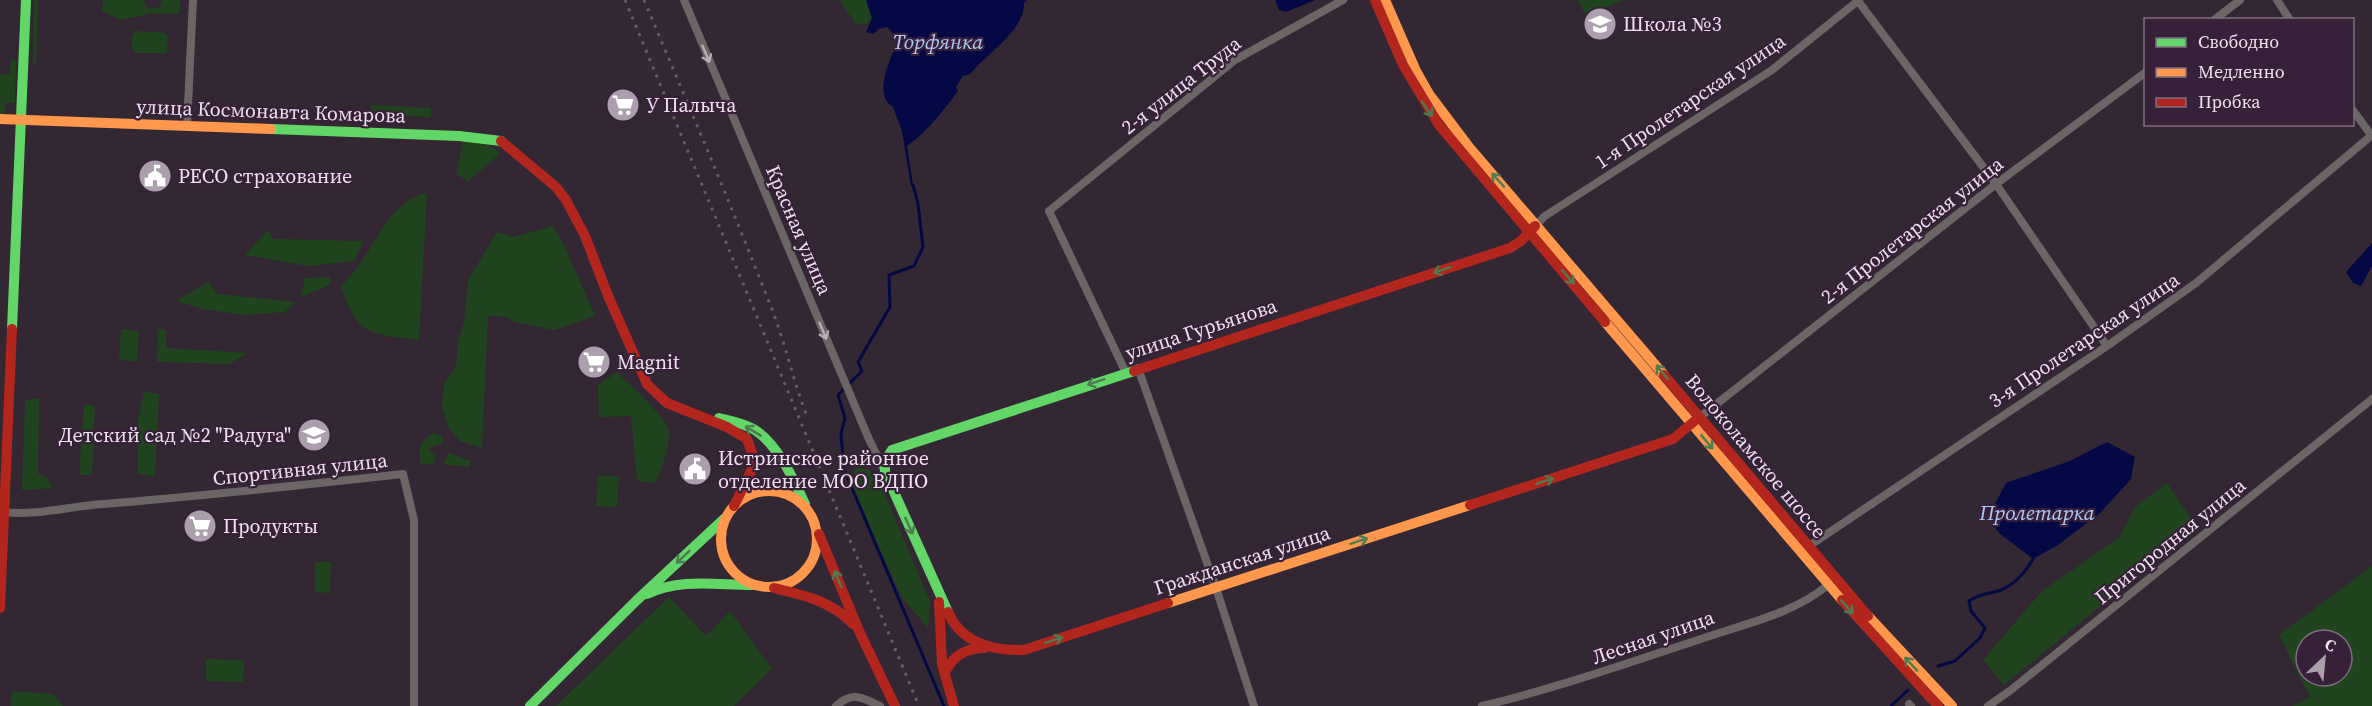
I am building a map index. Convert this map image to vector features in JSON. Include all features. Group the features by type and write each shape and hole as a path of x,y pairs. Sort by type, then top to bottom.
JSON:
{"street":[{"path":"0,608 26,0"},
{"path":"187,126 193,0"},
{"name":"Красная улица","path":"684,0 868,437 885,472"},
{"name":"2-я улица Труда","path":"1126,373 1049,211 1235,60 1342,0"},
{"path":"1375,0 1398,57 1420,99 1462,154 1533,228"},
{"path":"1385,0 1416,71 1429,94 1533,228"},
{"path":"1858,0 1996,184 2107,346"},
{"name":"1-я Пролетарская улица","path":"1533,228 1545,216 1772,70 1858,0"},
{"path":"2217,18 2240,0"},
{"path":"2277,0 2289,18"},
{"name":"2-я Пролетарская улица","path":"1696,421 1996,184 2144,73"},
{"path":"2354,112 2372,135"},
{"name":"улица Космонавта Комарова","path":"0,119 486,138 500,141 556,187 577,220 647,384 667,403 701,415"},
{"name":"3-я Пролетарская улица","path":"1804,549 2107,346 2196,283 2372,135"},
{"name":"улица Гурьянова","path":"885,472 888,455 897,447 1510,248 1533,228"},
{"name":"Волоколамское шоссе","path":"1533,228 1804,549 1952,706"},
{"path":"1138,369 1216,588 1254,706"},
{"name":"Пригородная улица","path":"1988,706 2021,682 2372,399"},
{"path":"530,706 637,600 726,517 734,506 752,469 751,446 747,439 701,415"},
{"path":"701,415 732,421 757,431 788,473 816,528 859,631 895,706"},
{"name":"Гражданская улица","path":"885,472 952,622 972,641 993,650 1024,650 1673,439 1696,421"},
{"name":"Спортивная улица","path":"4,512 17,514 76,506 183,498 403,474 414,520 414,706"},
{"path":"734,506 750,494 775,491 791,496 809,513"},
{"path":"726,517 721,533 725,557 734,572 755,585"},
{"path":"771,587 795,579 808,568 817,545 816,528"},
{"name":"Волоколамское шоссе","path":"1804,549 1827,585 1938,706"},
{"path":"637,600 660,588 680,583 771,587 827,602 842,612 859,631"},
{"name":"Лесная улица","path":"1482,706 1549,690 1765,617 1801,604 1827,585"},
{"path":"936,587 940,607 942,655 954,706"},
{"path":"945,672 953,658 967,649 993,650"},
{"path":"836,706 849,697 856,696 880,706"}],"green space":[{"path":"34,0 38,0 36,65 33,65"},
{"path":"103,0 144,0 147,9 160,7 162,0 180,0 179,14 152,13 121,20 102,11"},
{"path":"839,0 866,0 872,18 867,24 856,24"},
{"path":"1578,0 1623,0 1586,16"},
{"path":"136,31 165,33 168,37 167,53 135,53 132,48 132,36"},
{"path":"11,60 16,60 15,103 5,103 4,115 0,115 0,74 10,75"},
{"path":"371,105 431,108 431,117 370,114"},
{"path":"464,139 484,143 500,154 468,181 456,174"},
{"path":"427,193 419,340 377,334 360,324 353,315 341,286 357,268 394,213 414,197"},
{"path":"553,226 565,247 595,316 554,330 514,322 507,317 488,316 482,448 460,441 448,427 442,407 444,384 456,367 458,340 464,323 468,280 497,232 513,237"},
{"path":"268,230 273,239 363,241 355,261 307,266 245,255"},
{"path":"330,277 330,285 301,297 305,278"},
{"path":"209,282 217,294 296,302 285,312 245,315 203,309 176,301"},
{"path":"121,329 139,331 137,361 119,360"},
{"path":"158,329 166,330 166,348 248,353 229,364 157,362"},
{"path":"617,372 653,407 668,428 667,448 656,483 637,481 631,416 599,417 598,385"},
{"path":"144,391 159,394 155,476 138,474 138,419"},
{"path":"39,398 38,473 48,479 53,488 22,490 25,401"},
{"path":"84,404 95,406 92,475 79,475"},
{"path":"434,433 443,437 443,443 428,448 435,456 434,464 421,464 419,454 421,445"},
{"path":"449,453 471,461 469,467 443,464"},
{"path":"855,466 876,473 930,602 928,628 903,599 853,492"},
{"path":"598,475 619,477 617,507 596,506"},
{"path":"2167,483 2197,527 2004,685 1983,660 2042,591 2120,537 2135,507"},
{"path":"315,562 331,562 330,593 315,592"},
{"path":"2372,566 2372,706 2293,706 2310,697 2306,688 2354,688 2354,628 2294,628 2294,665 2279,635"},
{"path":"669,597 706,636 730,611 772,669 734,706 556,706"},
{"path":"206,659 244,660 243,682 206,681"},
{"path":"12,691 53,694 63,706 11,706"}],"water":[{"name":"Торфянка","path":"866,0 1027,0 1018,23 1011,33 970,74 963,76 956,87 958,91 947,106 928,128 907,146 913,185 911,186 902,131 893,107 884,95 883,86 890,59 897,44 887,27 878,29 874,34 866,32 872,18"},
{"path":"1275,0 1315,0 1286,12 1279,10"},
{"path":"2372,243 2372,266 2361,286 2353,283 2346,272"},
{"name":"Пролетарка","path":"2107,442 2135,457 2131,479 2100,513 2058,545 2033,559 1999,533 1988,517 2006,483 2070,461"}],"waterway":[{"path":"913,185 918,204 923,247 914,266 889,275 890,307 858,362 862,371 838,395 845,418 841,434 844,469 944,706"},
{"path":"1938,666 1955,661 1980,638 1985,628 1971,611 1969,601 2001,590 2011,584 2033,559"},
{"path":"1891,706 1908,690"}],"railway":[{"path":"625,0 919,706"},
{"path":"644,0 773,312 807,416"}],"traffic: fast":[{"path":"12,329 26,0"},
{"path":"271,129 459,136 501,141"},
{"path":"948,612 885,472 885,461 892,450 1134,371"},
{"path":"719,418 737,422 755,430 763,437 778,454 805,504"},
{"path":"530,706 637,600 724,519"},
{"path":"647,594 685,584 752,585"}],"traffic: slow":[{"path":"1385,0 1416,71 1429,94 1469,147 1664,375"},
{"path":"0,119 271,129"},
{"path":"1605,322 1842,600"},
{"path":"769,491 787,495 803,505 813,521 817,539 813,557 803,573 787,583 769,587 751,583 735,573 725,557 721,539 725,521 735,505 751,495 769,491"},
{"path":"1168,603 1470,505"},
{"path":"1868,616 1952,706"}],"traffic: jam":[{"path":"1375,0 1403,65 1439,125 1605,322"},
{"path":"501,141 556,187 566,200 585,236 609,298 647,384 667,403 727,427 747,439 752,453 752,469 734,506"},
{"path":"1134,371 1510,248 1521,241 1535,226"},
{"path":"0,608 12,329"},
{"path":"1664,375 1868,616"},
{"path":"1470,505 1673,439 1697,419"},
{"path":"819,534 859,631 895,706"},
{"path":"774,588 826,604 853,624"},
{"path":"1842,600 1938,706"},
{"path":"939,602 942,664 954,706"},
{"path":"948,612 961,631 979,643 1001,649 1024,650 1168,603"},
{"path":"945,672 952,661 961,654 972,649 985,648"}],"place":[{"name":"Школа №3","path":"1600,24"},
{"name":"У Палыча","path":"623,105"},
{"name":"РЕСО страхование","path":"155,176"},
{"name":"Magnit","path":"594,362"},
{"name":"Детский сад №2 \"Радуга\"","path":"314,435"},
{"name":"Истринское районное отделение МОО ВДПО","path":"695,469"},
{"name":"Продукты","path":"200,526"}]}
